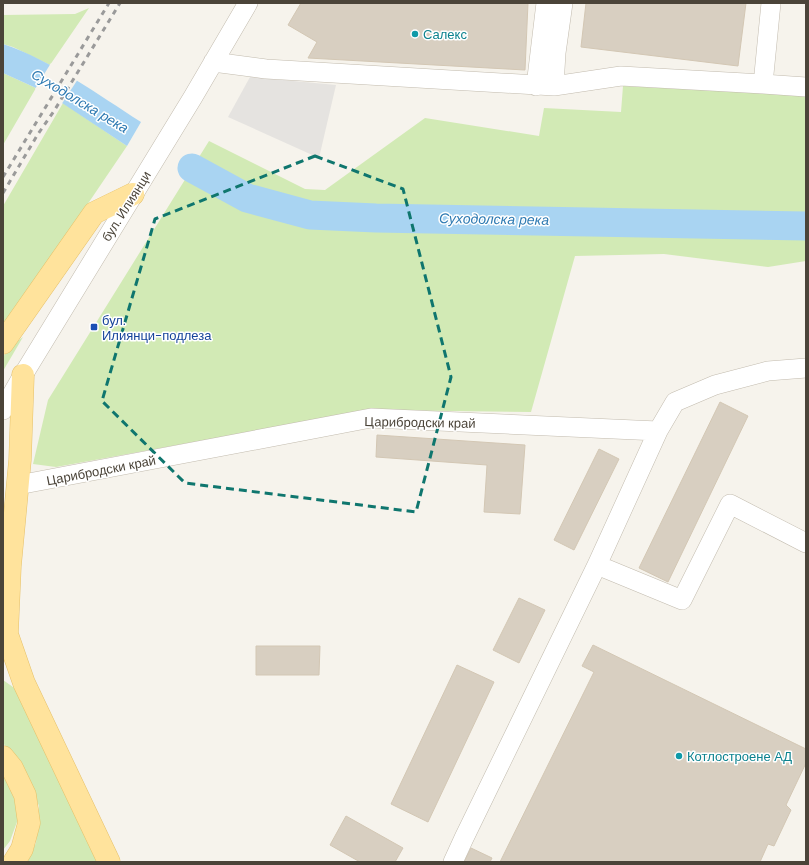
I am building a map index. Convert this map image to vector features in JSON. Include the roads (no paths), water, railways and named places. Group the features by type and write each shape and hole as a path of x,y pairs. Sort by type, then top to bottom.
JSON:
{"main road":[{"path":"3,343 94,213 133,194"},
{"path":"22,375 20,460 10,566 7,634 24,683 109,862"},
{"path":"3,674 24,683"},
{"path":"3,757 12,768 26,795 29,823 22,849 14,862"}],"street":[{"name":"бул. Илиянци","path":"3,410 22,375 193,97 248,3"},
{"path":"545,86 546,3"},
{"path":"545,86 556,53 563,3"},
{"path":"763,84 771,3"},
{"path":"213,62 266,69 545,86 621,76 763,84 806,88"},
{"path":"454,862 597,564 658,430 675,402 715,385 768,371 806,368"},
{"name":"Царибродски край","path":"18,485 371,418 658,430"},
{"path":"597,564 682,600 730,504 806,543"}],"water":[{"path":"3,44 39,59 57,69 91,89 141,122 127,146 62,103 36,88 3,73"}],"waterway":[{"name":"Суходолска река","path":"192,168 247,198 310,215 376,218 806,226"}],"railway":[{"path":"3,177 109,3"},
{"path":"3,193 120,3"}],"place":[{"name":"Салекс","path":"415,34"},
{"name":"бул. Илиянци-подлеза","path":"94,327"},
{"name":"Котлостроене АД","path":"679,756"}]}
